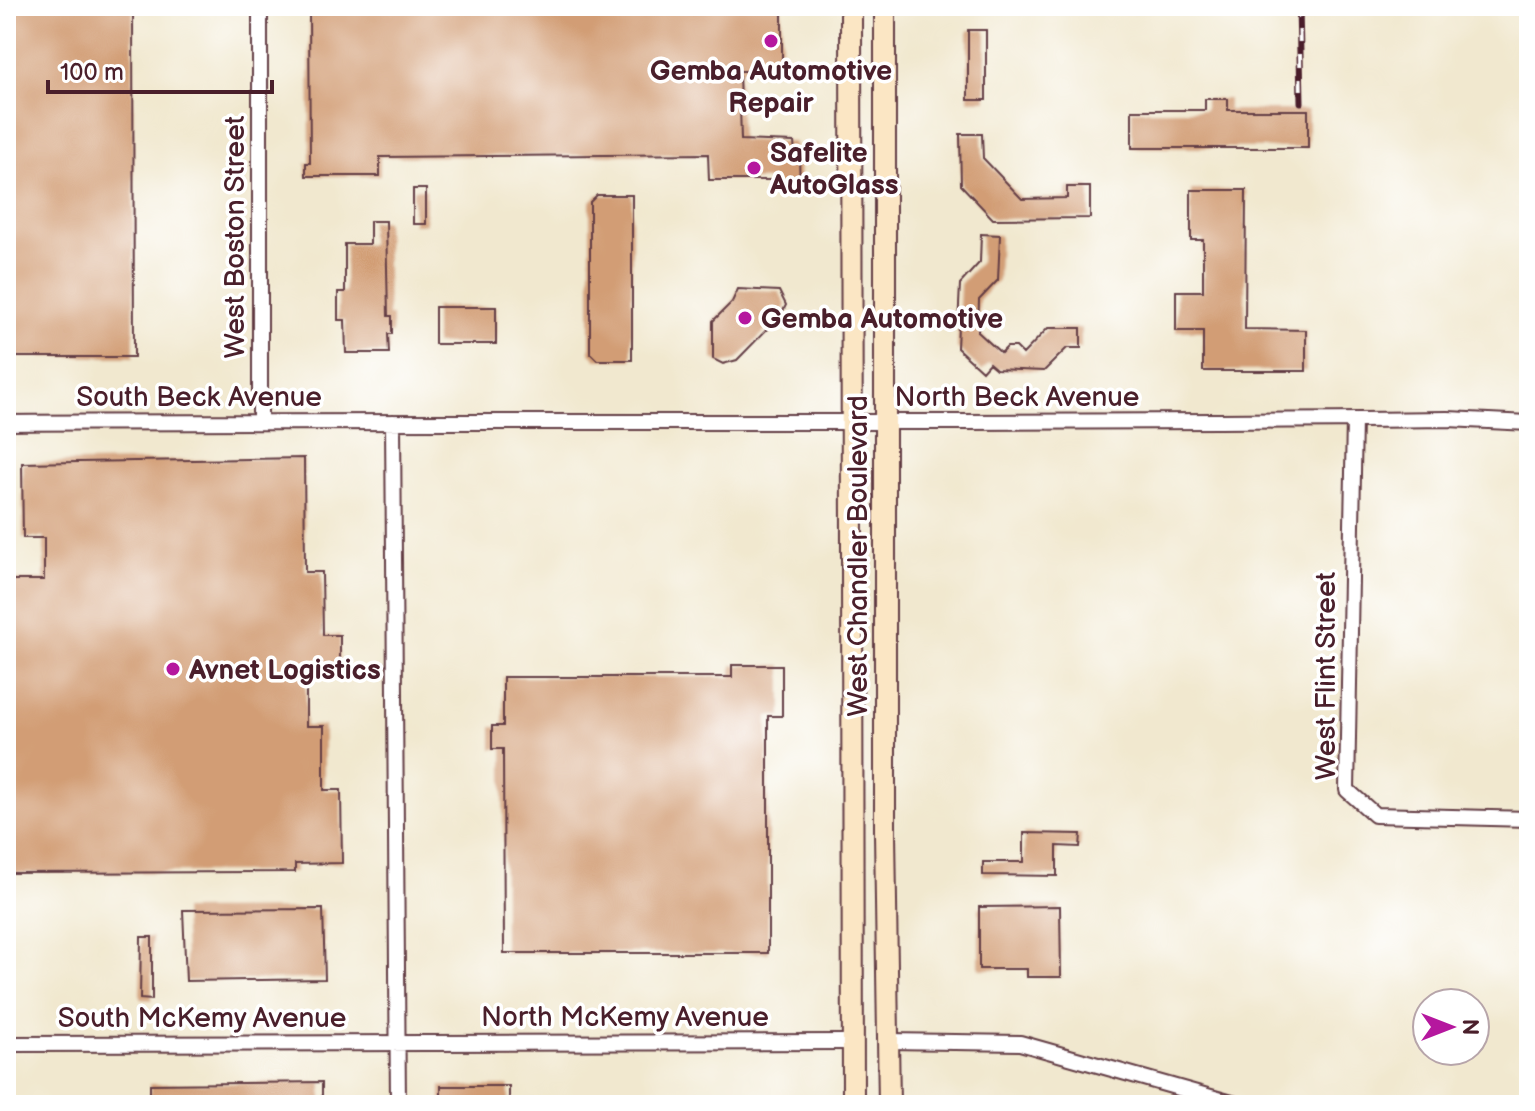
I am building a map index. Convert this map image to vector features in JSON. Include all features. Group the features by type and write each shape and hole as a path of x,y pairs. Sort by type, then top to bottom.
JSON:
{"main road":[{"name":"West Chandler Boulevard","path":"851,6 853,1105"},
{"name":"West Chandler Boulevard","path":"885,6 889,1105"}],"street":[{"name":"West Boston Street","path":"260,6 260,419"},
{"name":"South Beck Avenue","path":"6,423 260,419 393,422"},
{"name":"North Beck Avenue","path":"393,422 1448,419 1529,423"},
{"name":"West Flint Street","path":"1354,420 1347,790 1375,815 1529,819"},
{"path":"393,422 398,1105"},
{"name":"North McKemy Avenue","path":"397,1041 853,1042"},
{"name":"South McKemy Avenue","path":"6,1044 397,1041"},
{"path":"889,1041 1020,1043 1239,1105"}],"building":[{"path":"6,6 133,6 134,357 6,357"},
{"path":"309,6 782,6 782,71 739,71 741,140 794,142 795,153 799,156 800,191 778,191 773,188 773,180 709,180 708,154 380,157 380,176 306,176 306,163 310,163"},
{"path":"968,30 986,30 986,100 968,100"},
{"path":"1205,99 1228,99 1228,110 1308,110 1308,148 1132,148 1132,110 1205,110"},
{"path":"960,134 982,134 983,158 1022,199 1067,198 1067,187 1090,187 1090,218 993,219 961,185"},
{"path":"413,189 426,189 426,224 413,224"},
{"path":"1191,190 1246,190 1245,329 1306,330 1306,371 1203,371 1203,331 1176,331 1176,291 1203,291 1203,240 1191,240"},
{"path":"597,195 632,195 632,360 597,360 590,353 590,202"},
{"path":"370,221 386,221 388,316 392,316 392,334 388,334 389,353 346,353 345,320 338,320 338,292 345,292 345,244 370,244"},
{"path":"981,234 1000,235 998,280 979,300 978,332 1001,353 1007,347 1016,347 1023,354 1048,328 1081,328 1081,348 1067,348 1044,371 996,369 989,363 982,371 957,348 960,284 980,262"},
{"path":"738,289 779,291 786,305 781,315 737,360 723,364 713,359 713,321 732,302"},
{"path":"435,307 496,307 496,344 435,344"},
{"name":"Avnet Logistics","path":"304,458 305,572 322,572 323,635 340,635 340,676 306,676 306,726 324,726 324,790 341,790 342,863 295,864 295,872 6,873 6,580 44,580 44,538 23,538 22,463"},
{"path":"732,665 782,665 782,716 768,716 768,953 504,953 503,749 492,749 492,726 503,726 503,677 732,677"},
{"path":"1024,833 1081,834 1080,847 1057,846 1057,876 983,875 983,862 1024,862"},
{"path":"1060,906 1061,977 1027,977 1027,969 979,969 979,907"},
{"path":"323,909 325,979 186,981 183,910"},
{"path":"141,937 152,937 152,1000 140,999"},
{"path":"322,1082 322,1105 150,1105 150,1084"},
{"path":"441,1086 509,1086 509,1105 441,1105"}],"railway":[{"path":"1299,6 1301,102"}],"place":[{"name":"Gemba Automotive Repair","path":"771,41"},
{"name":"Safelite AutoGlass","path":"754,168"},
{"name":"Gemba Automotive","path":"745,318"},
{"name":"Avnet Logistics","path":"173,669"}]}
